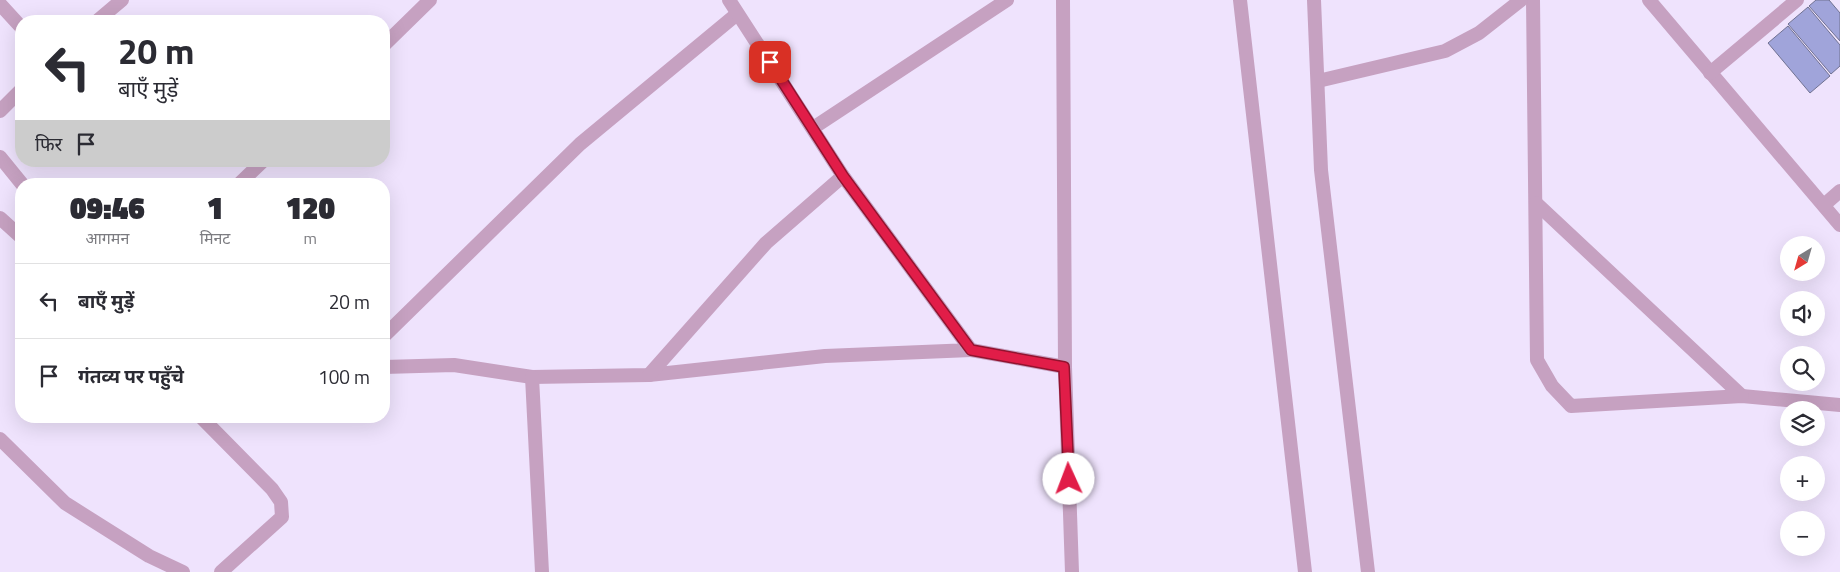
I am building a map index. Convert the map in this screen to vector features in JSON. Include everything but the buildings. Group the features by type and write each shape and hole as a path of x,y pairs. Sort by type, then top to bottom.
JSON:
{"street":[{"path":"104,15 122,0"},
{"path":"390,39 430,0"},
{"path":"729,0 843,176 971,350"},
{"path":"813,128 1007,0"},
{"path":"1063,0 1064,367 1072,572"},
{"path":"1240,0 1305,572"},
{"path":"1314,0 1321,170 1368,572"},
{"path":"1318,81 1445,50 1479,33 1521,0"},
{"path":"1533,0 1538,360 1552,386 1571,406 1742,396 1840,405"},
{"path":"1650,0 1840,225"},
{"path":"1710,73 1797,0"},
{"path":"0,4 15,20"},
{"path":"390,330 580,144 737,14"},
{"path":"0,110 15,96"},
{"path":"0,157 17,178"},
{"path":"245,178 257,167"},
{"path":"649,375 766,243 843,176"},
{"path":"1824,205 1840,191"},
{"path":"1536,203 1742,396"},
{"path":"0,218 15,232"},
{"path":"390,367 454,365 532,377 649,375 825,356 971,350 1064,367"},
{"path":"532,377 542,572"},
{"path":"207,423 272,488 282,502 282,517 221,572"},
{"path":"0,439 65,503 149,556 183,572"}],"route":[{"path":"770,62 843,176 971,350 1064,367 1069,479"}]}
